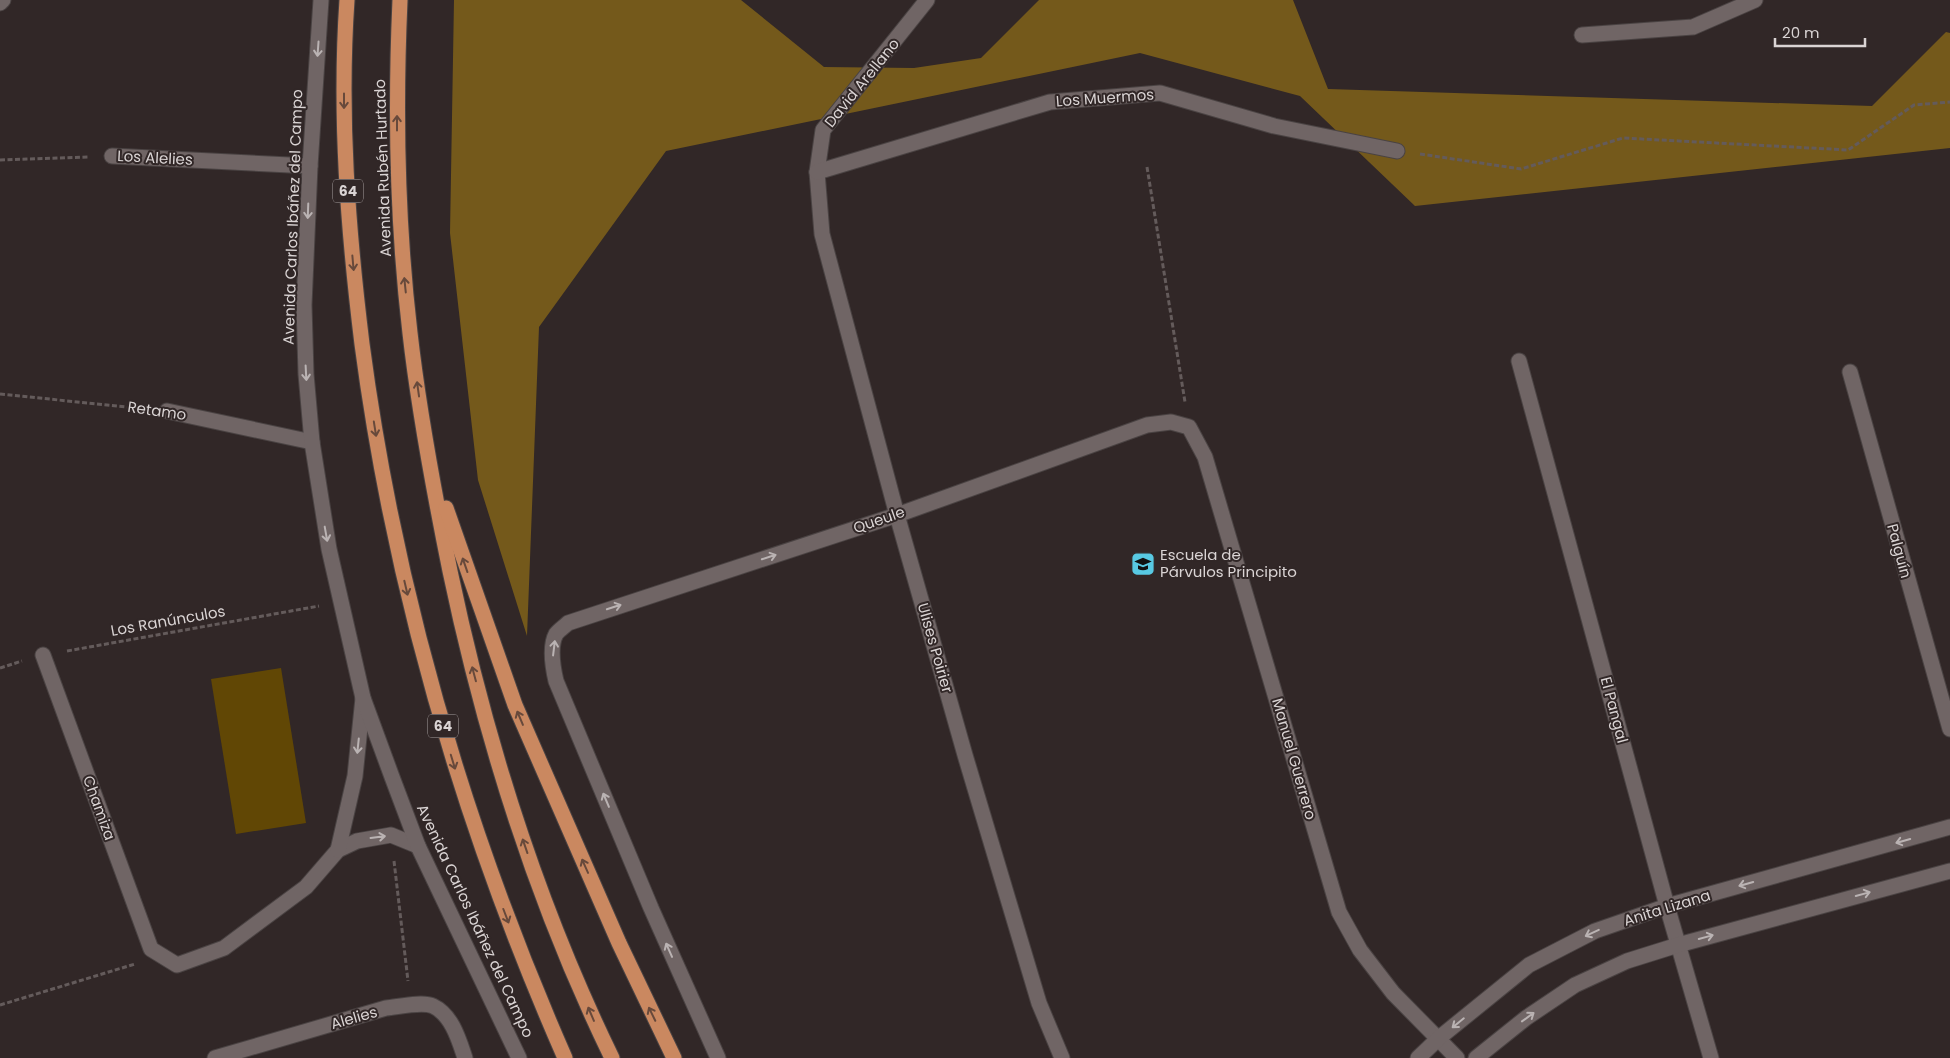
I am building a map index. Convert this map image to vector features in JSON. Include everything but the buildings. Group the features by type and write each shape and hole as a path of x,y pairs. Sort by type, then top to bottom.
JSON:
{"highway":[{"name":"Avenida Carlos Ibáñez del Campo","path":"347,0 344,64 346,166 354,270 367,381 383,476 404,578 454,766 497,893 565,1058"},
{"name":"Avenida Rubén Hurtado","path":"400,0 396,81 400,222 410,334 427,455"},
{"path":"427,455 458,610 506,790 546,905 612,1058"},
{"path":"427,455 515,705 619,943 674,1058"}],"street":[{"path":"0,3 3,0"},
{"name":"Avenida Carlos Ibáñez del Campo","path":"321,0 310,166 304,305 306,374 312,442 329,549 363,698 418,846 519,1058"},
{"name":"David Arellano","path":"822,234 817,172 824,130 927,0"},
{"path":"1582,35 1693,26 1755,0"},
{"name":"Los Muermos","path":"817,172 1050,102 1160,93 1274,126 1397,151"},
{"name":"Los Alelies","path":"112,156 310,166"},
{"name":"Ulises Poirier","path":"822,234 965,755 1039,1003 1062,1058"},
{"name":"El Pangal","path":"1519,361 1667,906 1711,1058"},
{"name":"Palguín","path":"1850,372 1950,729"},
{"name":"Retamo","path":"167,411 312,442"},
{"name":"Queule","path":"718,1058 647,899 556,681 553,668 556,634 568,623 898,514 1147,425 1171,422 1189,427"},
{"name":"Manuel Guerrero","path":"1189,427 1205,457 1339,912 1360,950 1393,993 1457,1058"},
{"name":"Chamiza","path":"43,655 151,949 162,956"},
{"path":"338,850 355,776 363,698"},
{"name":"Anita Lizana","path":"1418,1058 1439,1038 1529,965 1595,931 1667,906 1950,828"},
{"path":"162,956 177,965 224,948 306,887 338,850 357,841 391,835 418,846"},
{"path":"1476,1058 1526,1018 1575,985 1627,961 1678,945 1950,871"},
{"name":"Alelies","path":"215,1058 386,1008 411,1004 432,1006 450,1020 465,1058"}],"path":[{"path":"1397,151 1521,169 1624,138 1848,150 1914,105 1950,102"},
{"name":"Los Alelies","path":"0,160 112,156"},
{"path":"1147,167 1189,427"},
{"name":"Retamo","path":"0,394 167,411"},
{"name":"Los Ranúnculos","path":"0,668 43,655 342,602"},
{"path":"391,835 411,1004"},
{"path":"0,1005 162,956"}],"shaded area":[{"path":"454,0 741,0 824,67 914,68 981,58 1039,0 1293,0 1328,89 1872,106 1946,32 1950,33 1950,148 1415,206 1300,96 1140,53 666,151 539,327 527,636 478,480 450,233"},
{"path":"281,668 306,823 236,834 211,679"}],"place":[{"name":"Escuela de Párvulos Principito","path":"1143,564"}]}
